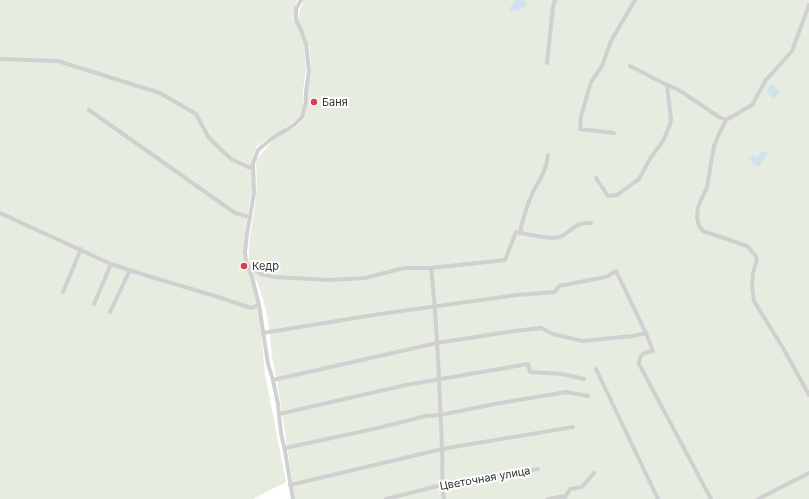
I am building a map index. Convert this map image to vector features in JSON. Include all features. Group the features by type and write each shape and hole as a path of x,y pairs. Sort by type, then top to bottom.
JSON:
{"street":[{"path":"293,499 273,380 268,364 259,305 245,252 254,193 253,163 258,150 271,139 294,125 302,117 306,103 309,70 306,44 296,20 296,9 301,0"},
{"path":"547,64 555,0"},
{"path":"614,133 580,129 580,116 591,82 602,66 611,41 635,0"},
{"path":"809,5 792,51 766,80 752,105 726,120 714,146 708,187 698,207 697,217 699,226 703,231 747,246 755,255 757,259 753,273 752,287 754,300 809,395"},
{"path":"0,59 58,61 160,93 196,114 209,138 231,159 253,168"},
{"path":"630,66 679,90 719,117 726,120"},
{"path":"596,178 608,196 617,195 639,179 650,158 663,141 669,127 670,120 667,85"},
{"path":"89,110 235,213 250,217"},
{"path":"520,233 522,220 533,192 546,167 548,155"},
{"path":"0,213 111,264 208,293 251,308 259,305"},
{"path":"248,266 262,274 275,277 317,280 365,278 404,268 431,268 505,260 516,232 559,237 582,223 591,223"},
{"path":"63,292 81,249"},
{"path":"94,304 111,264"},
{"path":"431,268 437,343 442,449 442,485 444,499"},
{"path":"110,312 130,270"},
{"path":"263,333 380,314 517,295 555,292 559,286 606,277 616,271 646,333 653,351 644,353 640,358 639,364 711,499"},
{"path":"273,380 437,343 514,331 541,328 553,334 582,341 633,336 646,333"},
{"path":"279,414 398,387 528,364 530,372 562,374 584,379"},
{"path":"596,369 658,499"},
{"path":"284,448 426,416 440,415 500,403 566,392 588,396"},
{"path":"290,485 442,449 573,427"},
{"name":"Цветочная улица","path":"386,499 442,485 538,469"},
{"path":"548,499 565,497 570,489 582,487 594,473"},
{"path":"758,499 809,474"}],"shaded area":[{"path":"0,0 297,0 293,21 298,20 303,2 302,0 809,0 809,499 295,499 277,380 272,358 267,316 256,279 252,280 260,320 265,374 286,482 253,499 0,499","holes":["308,44 311,72 308,86 307,108 300,123 289,130 284,128 301,115 304,103 303,90 306,70 304,47","272,135 270,138 273,140 256,160 256,199 250,237 249,258 245,261 245,232 253,183 251,162 256,147"]}],"water":[{"path":"516,0 524,0 527,3 523,8 510,12 511,6"},
{"path":"770,84 776,87 780,93 773,99 767,92"},
{"path":"764,151 768,153 759,166 753,164 750,159 753,156 758,157 759,154"}],"place":[{"name":"Баня","path":"314,102"},
{"name":"Кедр","path":"244,266"}]}
